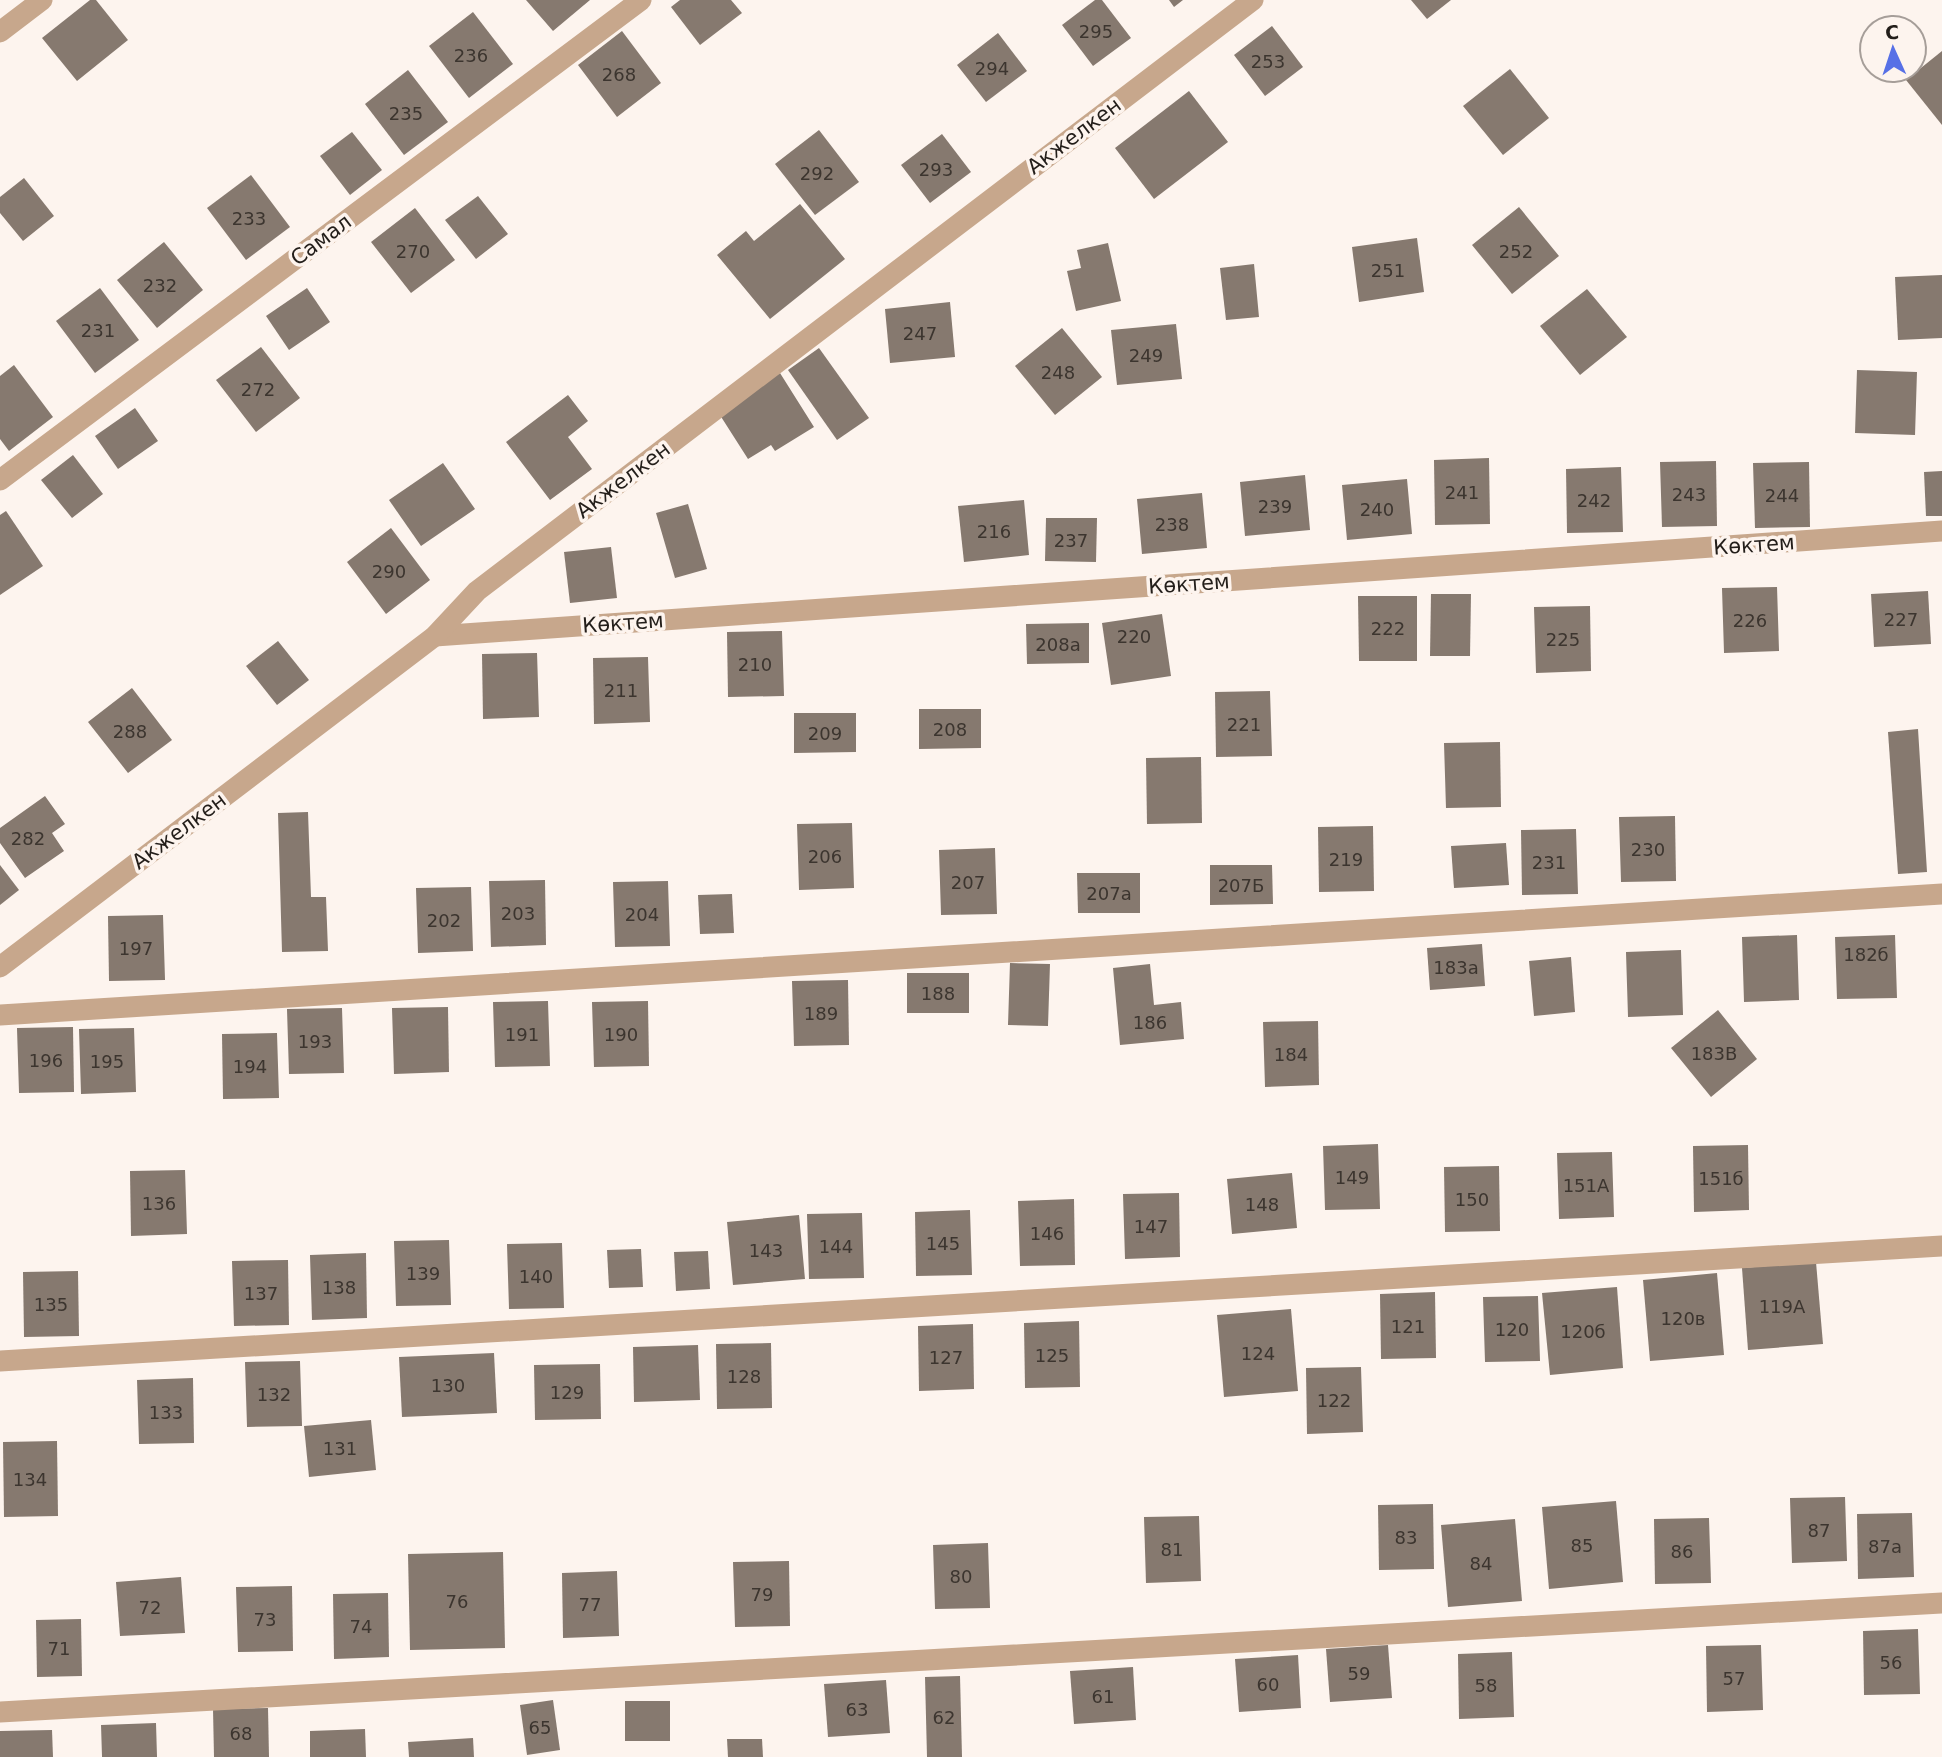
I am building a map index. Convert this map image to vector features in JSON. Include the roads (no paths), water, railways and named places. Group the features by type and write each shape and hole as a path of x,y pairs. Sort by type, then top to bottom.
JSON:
{"street":[{"path":"0,32 42,0"},
{"name":"Самал","path":"0,480 641,0"},
{"name":"Акжелкен","path":"0,967 435,636 477,591 1253,0"},
{"name":"Көктем","path":"435,636 1942,531"},
{"path":"0,1015 1942,894"},
{"path":"0,1361 1942,1246"},
{"path":"0,1712 1942,1603"}]}
